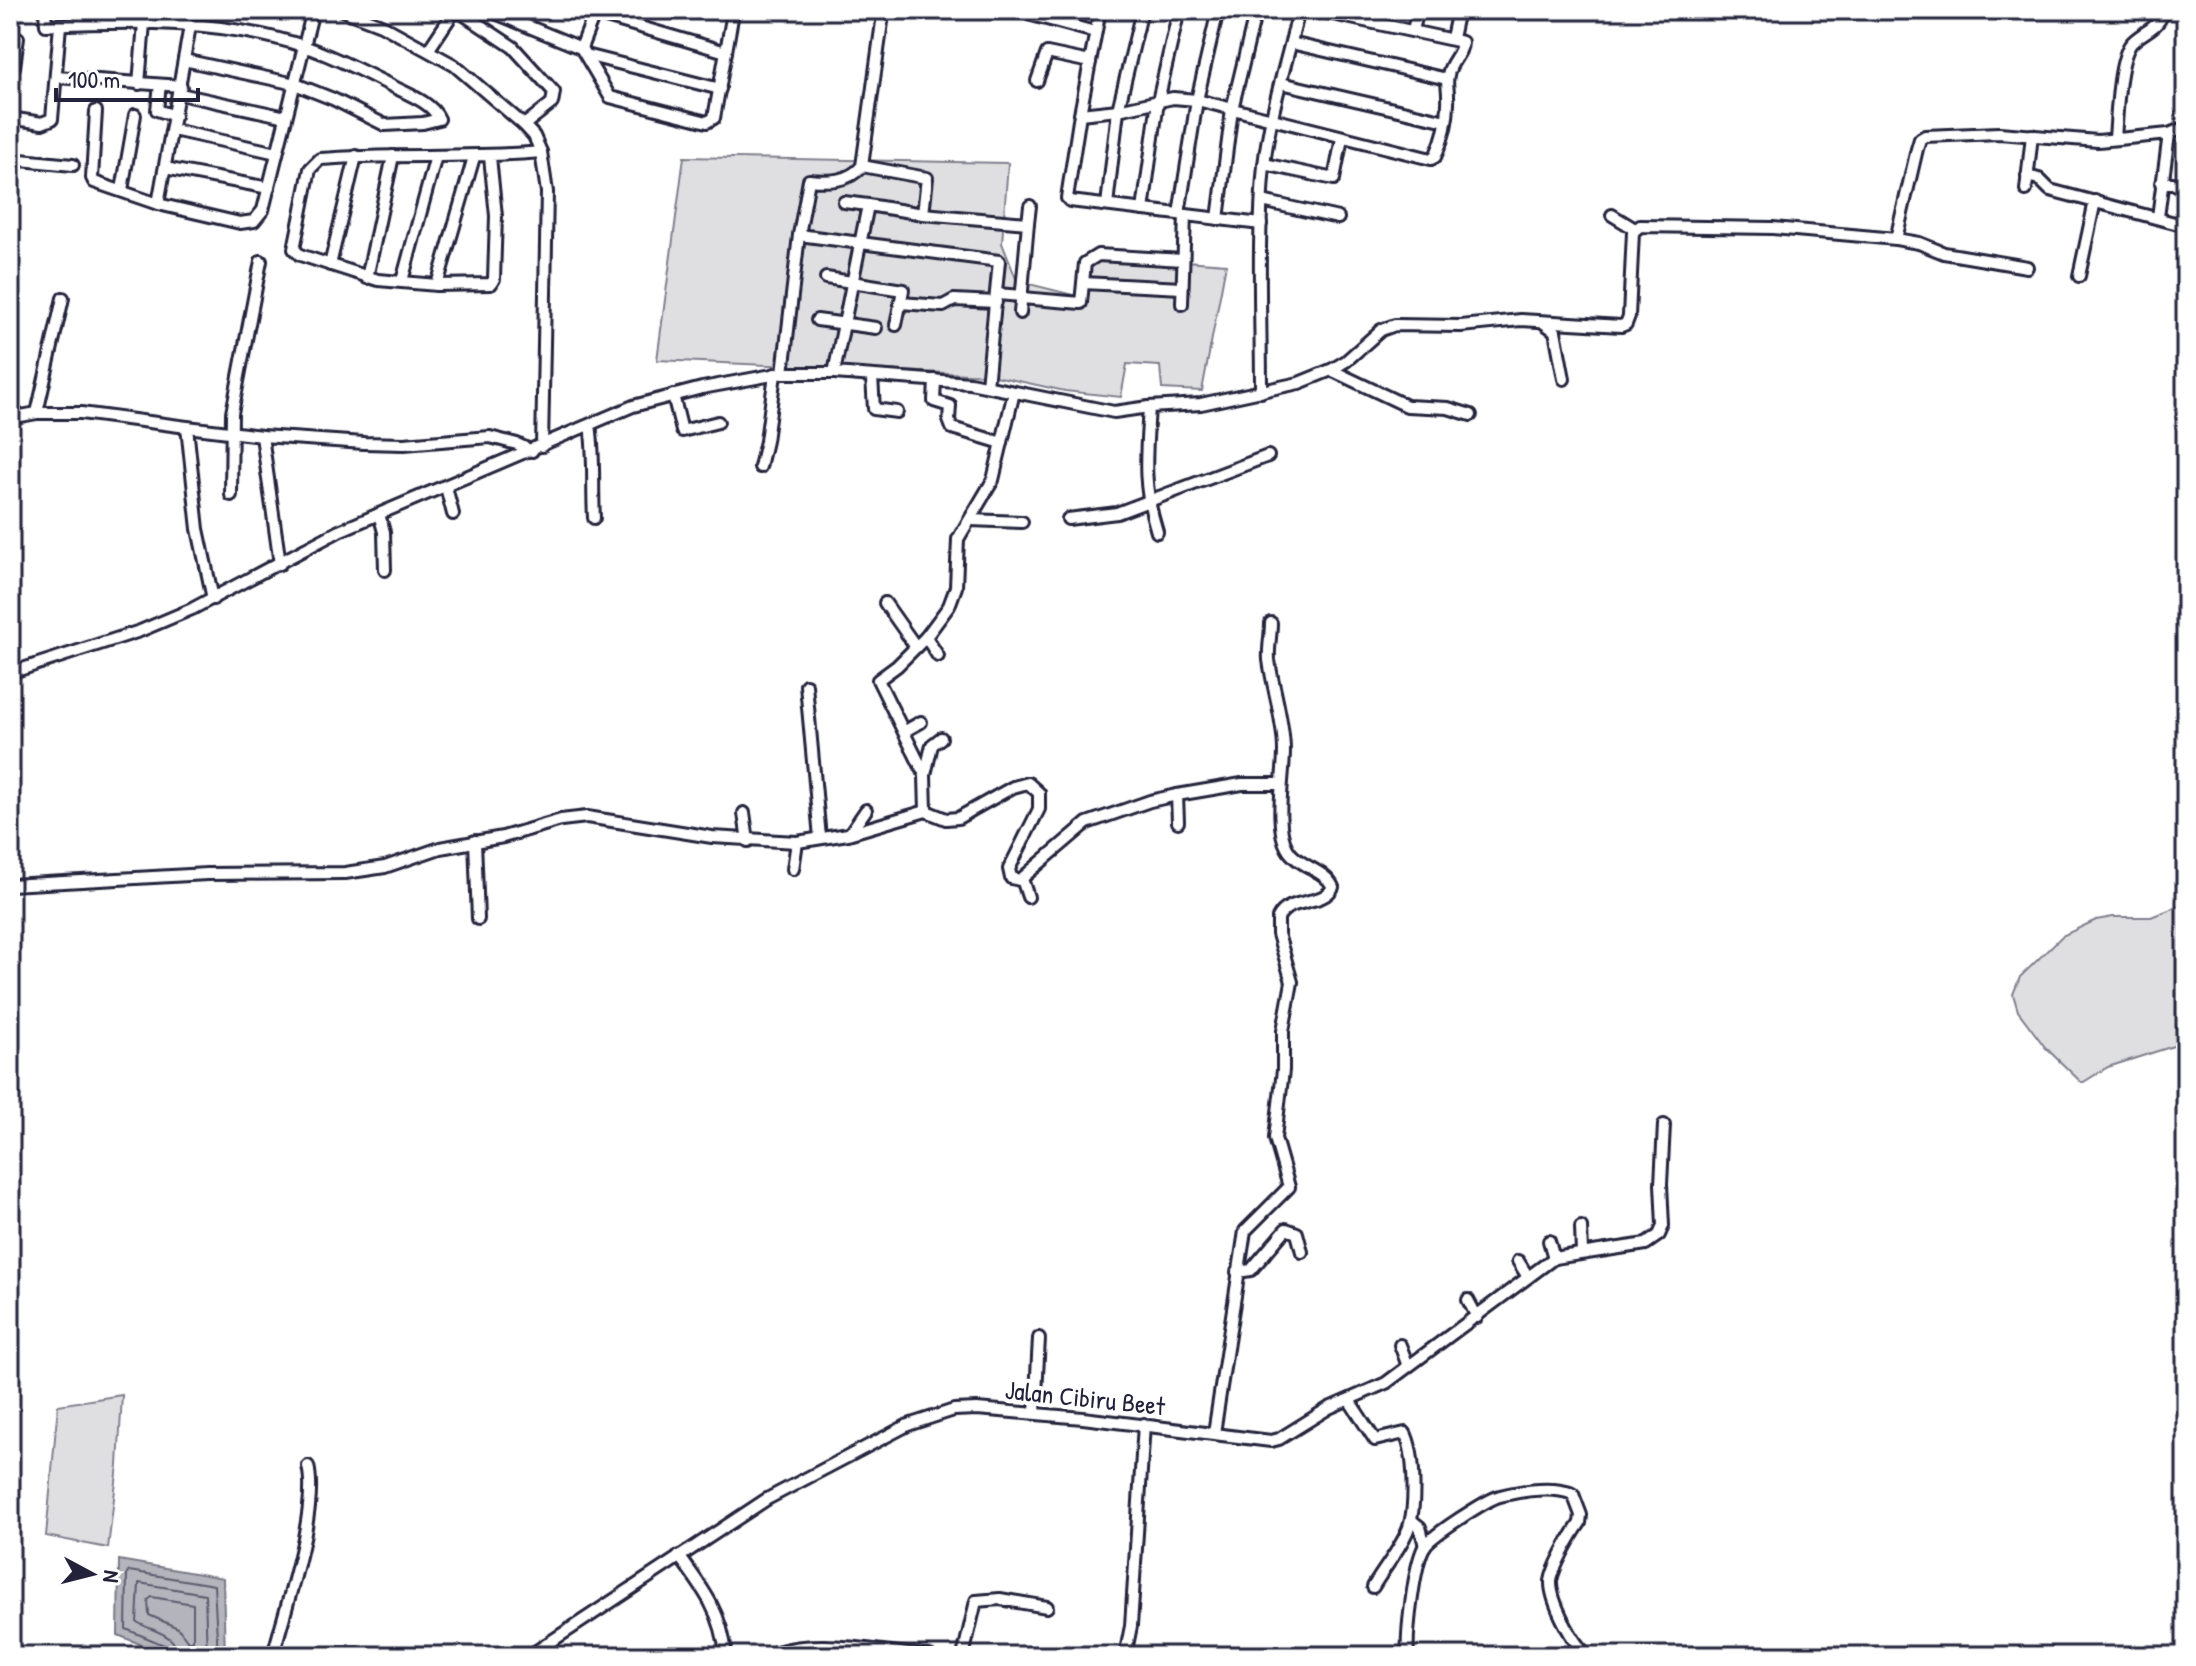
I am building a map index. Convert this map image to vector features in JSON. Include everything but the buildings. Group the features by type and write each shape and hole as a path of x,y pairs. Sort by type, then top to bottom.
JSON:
{"street":[{"path":"45,10 46,25 144,23 190,26 251,34 303,46 353,66 415,98 436,113 439,119 385,125 295,84 184,60"},
{"path":"96,111 94,182 158,204 247,223 261,215 313,10"},
{"path":"342,10 381,25 454,65 534,136 546,176 547,225 537,448"},
{"path":"429,49 456,10 513,47 554,92 555,99 524,125"},
{"path":"488,10 584,52 720,89"},
{"path":"582,10 726,52"},
{"path":"595,13 584,52 610,97 707,122 713,120 732,18 730,13 721,10"},
{"path":"1100,10 1067,198 1070,201 1261,224"},
{"path":"1107,205 1118,110 1142,10"},
{"path":"1143,210 1158,101 1179,10"},
{"path":"1182,304 1182,214 1197,100 1218,10"},
{"path":"1218,219 1232,109 1256,10"},
{"path":"1261,392 1264,164 1271,120 1299,10"},
{"path":"1080,114 1118,110 1173,98 1197,100 1342,138 1432,159 1436,156 1446,121 1447,79 1452,62 1460,54 1463,44 1452,38 1314,10"},
{"path":"1375,22 1378,10"},
{"path":"1413,30 1418,10"},
{"path":"1452,38 1458,10"},
{"path":"2115,138 2119,87 2129,46 2158,22 2162,10"},
{"path":"1028,14 1095,32"},
{"path":"760,467 779,374 809,180 827,182 841,179 855,174 862,166 882,22"},
{"path":"139,84 144,23"},
{"path":"10,118 42,123 50,122 54,116 60,25"},
{"path":"158,204 190,26"},
{"path":"10,37 18,38 14,67 10,71"},
{"path":"1291,43 1447,79"},
{"path":"1037,81 1047,53 1090,62"},
{"path":"56,77 160,85 286,117"},
{"path":"1281,83 1446,121"},
{"path":"160,85 157,110 175,116"},
{"path":"122,190 135,115"},
{"path":"1896,239 1922,138 1999,133 2098,141 2169,134 2186,127"},
{"path":"173,130 277,153"},
{"path":"2158,217 2169,134"},
{"path":"2026,190 2032,135"},
{"path":"1264,164 1334,179 1342,138"},
{"path":"490,157 496,216 494,279 487,285 437,285 367,278 300,255 294,249 310,169 320,159 356,156 490,157 541,152"},
{"path":"330,265 356,156"},
{"path":"367,278 393,156"},
{"path":"402,281 436,156"},
{"path":"437,285 474,157"},
{"path":"10,159 73,165"},
{"path":"862,166 927,178 923,214"},
{"path":"165,168 269,188"},
{"path":"2027,176 2039,179 2050,190 2186,226"},
{"path":"2161,183 2173,183 2186,190"},
{"path":"1262,201 1338,218"},
{"path":"2079,276 2095,201"},
{"path":"844,202 923,214 1028,223"},
{"path":"834,373 868,205"},
{"path":"1020,313 1030,206"},
{"path":"1612,215 1635,229"},
{"path":"1635,229 1646,225 1743,226 1896,239 1919,243 1944,253 2027,267"},
{"path":"10,673 140,631 213,599 313,544 379,514 633,406 673,395 779,374 834,373 987,386 1114,412 1201,404 1299,383 1331,370 1381,330 1395,325 1433,327 1521,320 1592,326 1626,324 1630,312 1635,229"},
{"path":"799,235 999,261 987,386"},
{"path":"900,303 943,306 954,300 1022,297 1081,303 1085,263 1098,255 1183,260"},
{"path":"231,495 229,432 261,261"},
{"path":"826,278 903,290 896,325"},
{"path":"1083,283 1182,288"},
{"path":"37,413 63,298"},
{"path":"817,320 876,328"},
{"path":"1542,322 1555,331 1564,379"},
{"path":"1331,370 1407,406 1448,408 1471,415"},
{"path":"872,377 874,409 897,412"},
{"path":"935,380 934,401 950,405 952,428 1002,443"},
{"path":"925,775 878,680 926,637 949,606 956,587 958,539 993,480 1014,392"},
{"path":"673,395 682,431 718,422"},
{"path":"1149,407 1145,467 1147,499 1157,532"},
{"path":"10,418 37,413 81,413 262,436 404,444 490,437 537,448"},
{"path":"590,425 595,456 592,492 594,518"},
{"path":"187,427 198,529 213,599"},
{"path":"262,436 280,564"},
{"path":"1068,519 1117,513 1147,499 1268,456"},
{"path":"446,487 453,514"},
{"path":"379,514 384,532 385,570"},
{"path":"970,520 1022,522"},
{"path":"885,603 916,647"},
{"path":"1214,1433 1245,1231 1289,1187 1275,1138 1283,1070 1283,1031 1292,982 1278,934 1278,918 1288,906 1328,894 1333,887 1329,880 1297,860 1287,848 1283,836 1279,784 1284,747 1269,657 1271,623"},
{"path":"926,637 938,656"},
{"path":"806,685 820,838"},
{"path":"905,731 921,722"},
{"path":"926,811 925,775 932,745 941,738"},
{"path":"10,885 195,875 345,873 385,867 440,848 503,837 561,820 587,817 748,841 797,842 848,834 926,811 946,819 958,818 1022,783 1034,786 1039,793 1039,809 1009,869 1011,878 1022,879 1087,823 1177,795 1242,784 1279,784"},
{"path":"1177,795 1178,822"},
{"path":"848,834 866,810"},
{"path":"744,813 748,841"},
{"path":"475,841 478,919"},
{"path":"793,869 797,842"},
{"path":"1022,879 1028,897"},
{"name":"Jalan Cibiru Beet","path":"529,1656 767,1499 908,1425 954,1410 1035,1413 1275,1440 1329,1408 1386,1383 1554,1258 1646,1244 1659,1235 1663,1226 1661,1184 1664,1125"},
{"path":"1581,1227 1582,1253"},
{"path":"1237,1272 1251,1270 1286,1229 1297,1233 1302,1252"},
{"path":"1549,1241 1554,1258"},
{"path":"1518,1261 1528,1277"},
{"path":"1468,1300 1477,1317"},
{"path":"1035,1413 1039,1338"},
{"path":"1400,1345 1408,1366"},
{"path":"1349,1400 1375,1440 1403,1432 1407,1436 1412,1457 1411,1520 1373,1587"},
{"path":"1125,1656 1131,1626 1144,1424"},
{"path":"273,1656 307,1516 311,1488 308,1466"},
{"path":"1425,1546 1450,1525 1496,1497 1554,1490 1573,1494 1581,1515 1580,1523 1551,1581 1553,1596 1563,1620 1588,1656"},
{"path":"1408,1656 1416,1581 1425,1546 1420,1527 1411,1520"},
{"path":"679,1556 718,1612 725,1635 726,1656"},
{"path":"963,1656 976,1601 1000,1599 1047,1607"},
{"path":"767,1656 783,1648 801,1647 929,1656"}],"shaded area":[{"path":"684,157 1008,163 1002,243 1017,281 1081,297 1089,254 1226,264 1202,391 1162,389 1160,366 1127,364 1121,397 1065,391 991,375 657,360"},
{"path":"2186,906 2186,1042 2108,1067 2082,1083 2045,1047 2018,1011 2013,994 2020,977 2062,936 2096,920 2151,917"},
{"path":"122,1395 108,1548 46,1536 58,1405"}],"water":[{"path":"119,1560 223,1578 225,1656 169,1656 118,1635"}]}
